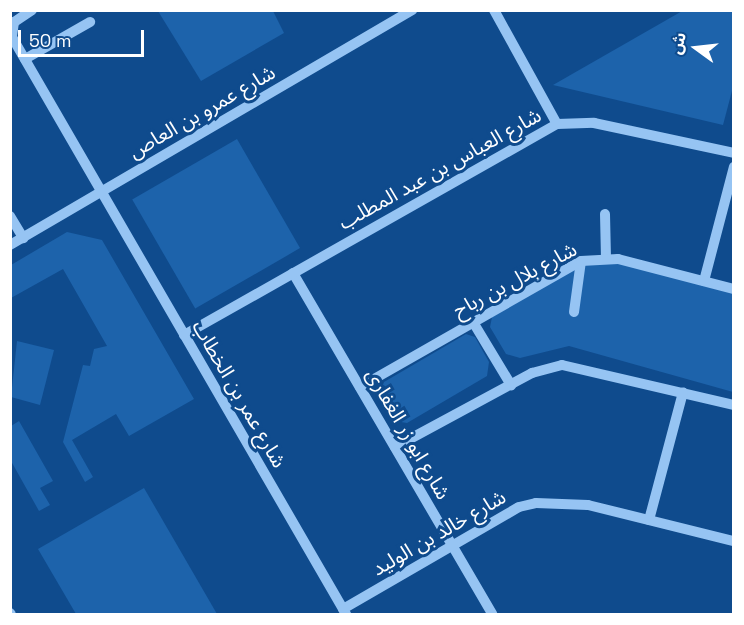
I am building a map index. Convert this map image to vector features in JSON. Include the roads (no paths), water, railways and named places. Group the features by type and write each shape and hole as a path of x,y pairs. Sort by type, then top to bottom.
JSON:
{"street":[{"name":"شارع عمر بن الخطاب","path":"33,10 11,27 25,60 345,612"},
{"name":"شارع عمرو بن العاص","path":"10,245 412,10"},
{"path":"494,10 557,124"},
{"path":"25,60 90,22"},
{"name":"شارع العباس بن عبد المطلب","path":"184,335 557,124 594,123 734,153"},
{"path":"704,281 734,167"},
{"path":"605,214 606,257"},
{"path":"10,216 23,238"},
{"name":"شارع بلال بن رباح","path":"360,387 581,261 606,257 734,289"},
{"path":"574,312 581,261"},
{"name":"شارع ابو زر الغفارى","path":"293,273 492,615"},
{"path":"473,322 511,384"},
{"path":"395,447 511,384 562,365 734,405"},
{"path":"649,520 684,392"},
{"name":"شارع خالد بن الوليد","path":"345,612 452,546 536,503 571,502 734,541"}]}
